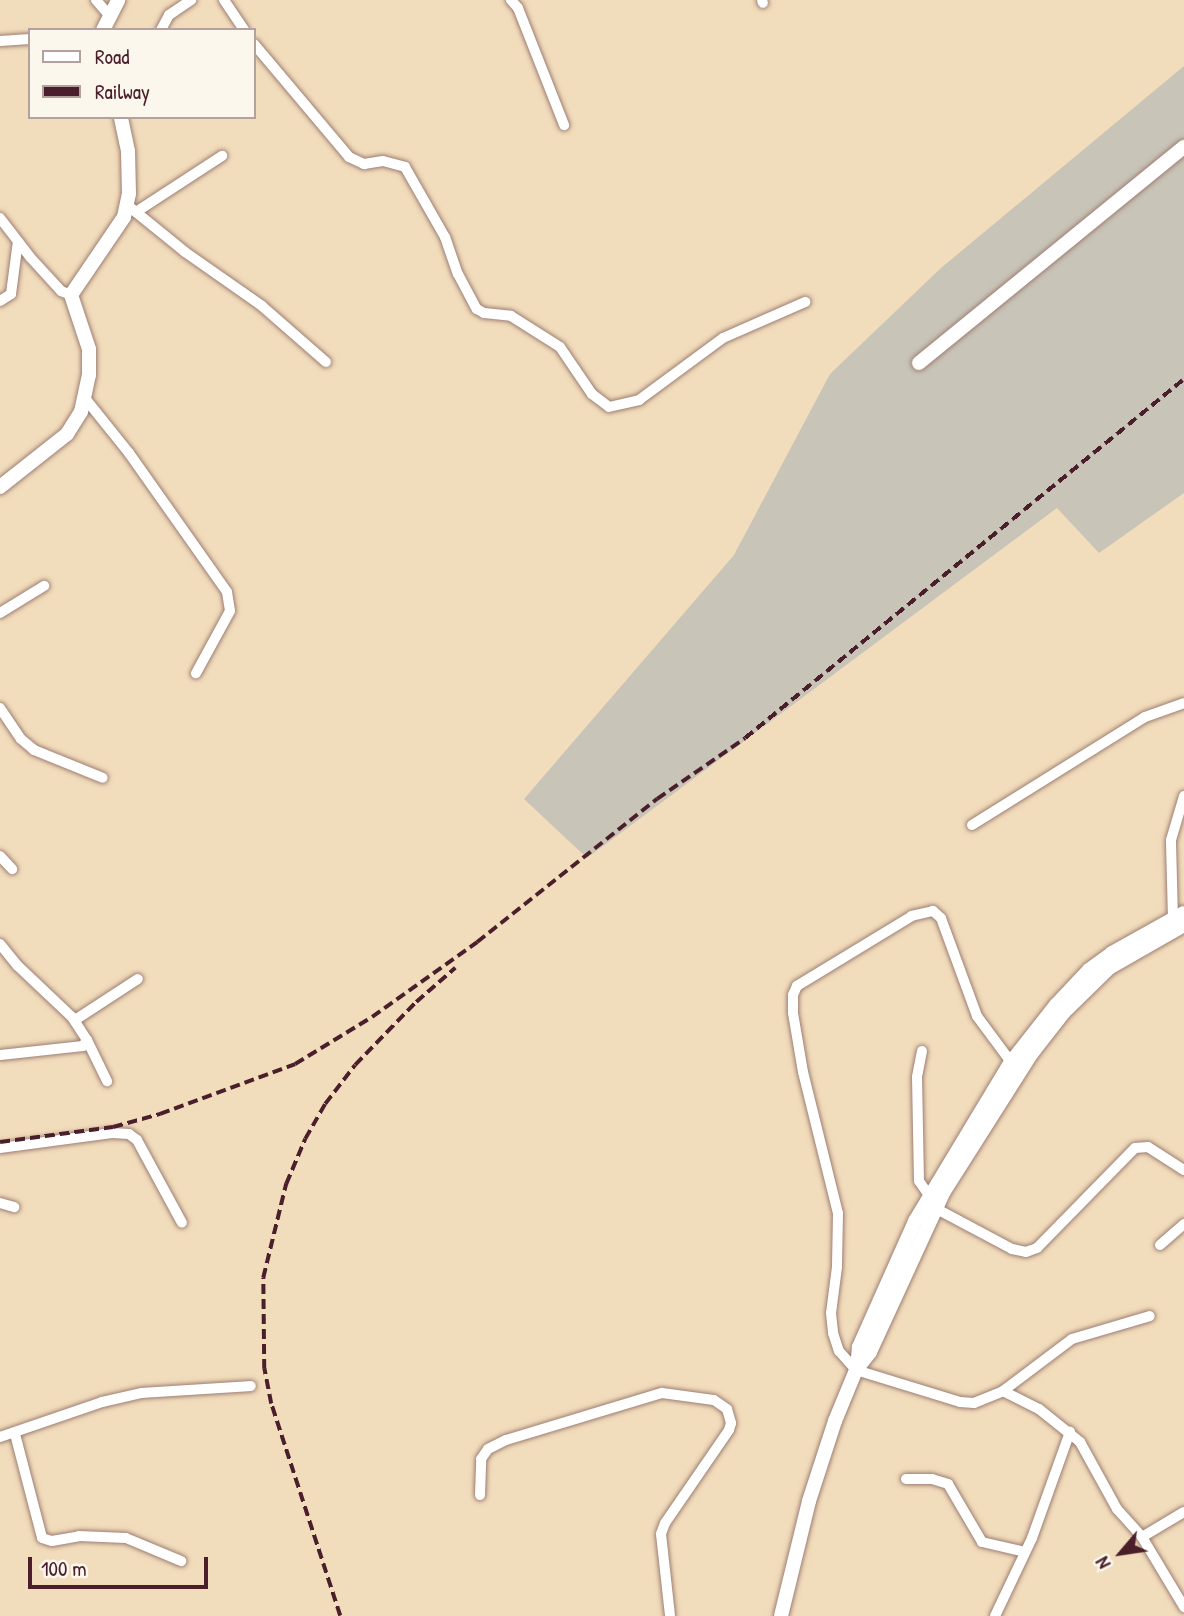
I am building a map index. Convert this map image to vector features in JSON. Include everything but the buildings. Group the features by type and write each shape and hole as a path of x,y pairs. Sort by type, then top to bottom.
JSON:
{"street":[{"path":"96,0 110,16"},
{"path":"104,28 118,0"},
{"path":"163,28 169,15 191,0"},
{"path":"224,0 243,28"},
{"path":"511,0 518,8 564,125"},
{"path":"0,41 28,39"},
{"path":"256,46 349,158 364,164 383,161 405,167 445,237 458,274 477,309 484,313 511,316 560,348 592,394 608,407 639,400 723,338 805,302"},
{"path":"121,119 128,151 131,208"},
{"path":"919,363 1184,147"},
{"path":"71,295 131,208 222,156"},
{"path":"131,208 262,306 326,362"},
{"path":"0,218 61,290 71,295 89,349 89,375 85,397 81,412 67,434 0,487"},
{"path":"0,301 11,294 18,241"},
{"path":"85,397 129,453 228,592 230,611 196,673"},
{"path":"0,612 44,586"},
{"path":"972,825 1145,717 1184,703"},
{"path":"0,708 21,738 34,750 103,778"},
{"path":"780,1616 823,1454 856,1370 870,1352 935,1196 1011,1062 1027,1050 1096,978 1180,919 1171,840 1184,796"},
{"path":"0,856 12,869"},
{"path":"1011,1062 977,1016 941,918 933,911 922,912 901,923 797,986 793,995 803,1072 838,1213 838,1267 831,1312 832,1333 839,1352 856,1370 960,1402 986,1400 1003,1391 1072,1339 1150,1316"},
{"path":"0,944 18,966 75,1020 107,1081"},
{"path":"75,1020 138,979"},
{"path":"0,1055 83,1046 87,1040"},
{"path":"935,1196 1027,1050"},
{"path":"922,1051 917,1077 919,1181 935,1196 1012,1249 1026,1252 1037,1248 1135,1148 1148,1147 1184,1170"},
{"path":"0,1148 112,1133 129,1134 137,1140 182,1223"},
{"path":"0,1203 14,1207"},
{"path":"1160,1245 1184,1224"},
{"path":"0,1437 102,1402 142,1393 251,1386"},
{"path":"1003,1391 1039,1409 1070,1432 1087,1452 1117,1509 1142,1537 1184,1607"},
{"path":"480,1495 481,1459 488,1449 506,1440 663,1393 714,1400 727,1409 731,1423 729,1430 665,1523 661,1534 670,1616"},
{"path":"995,1616 1025,1552 1070,1432"},
{"path":"15,1434 42,1538 52,1541 79,1536 126,1538 181,1561"},
{"path":"906,1479 932,1479 948,1484 982,1542 1025,1552"},
{"path":"1142,1537 1184,1512"}],"shaded area":[{"path":"1184,66 1184,493 1099,553 1057,508 587,858 524,799 734,555 830,374 941,268"}],"railway":[{"path":"0,1142 113,1127 160,1114 295,1064 372,1017 477,942 657,799 745,738 1184,379"},
{"path":"340,1616 271,1404 264,1369 263,1278 286,1184 305,1139 325,1104 355,1065 416,1002 455,968"}]}
